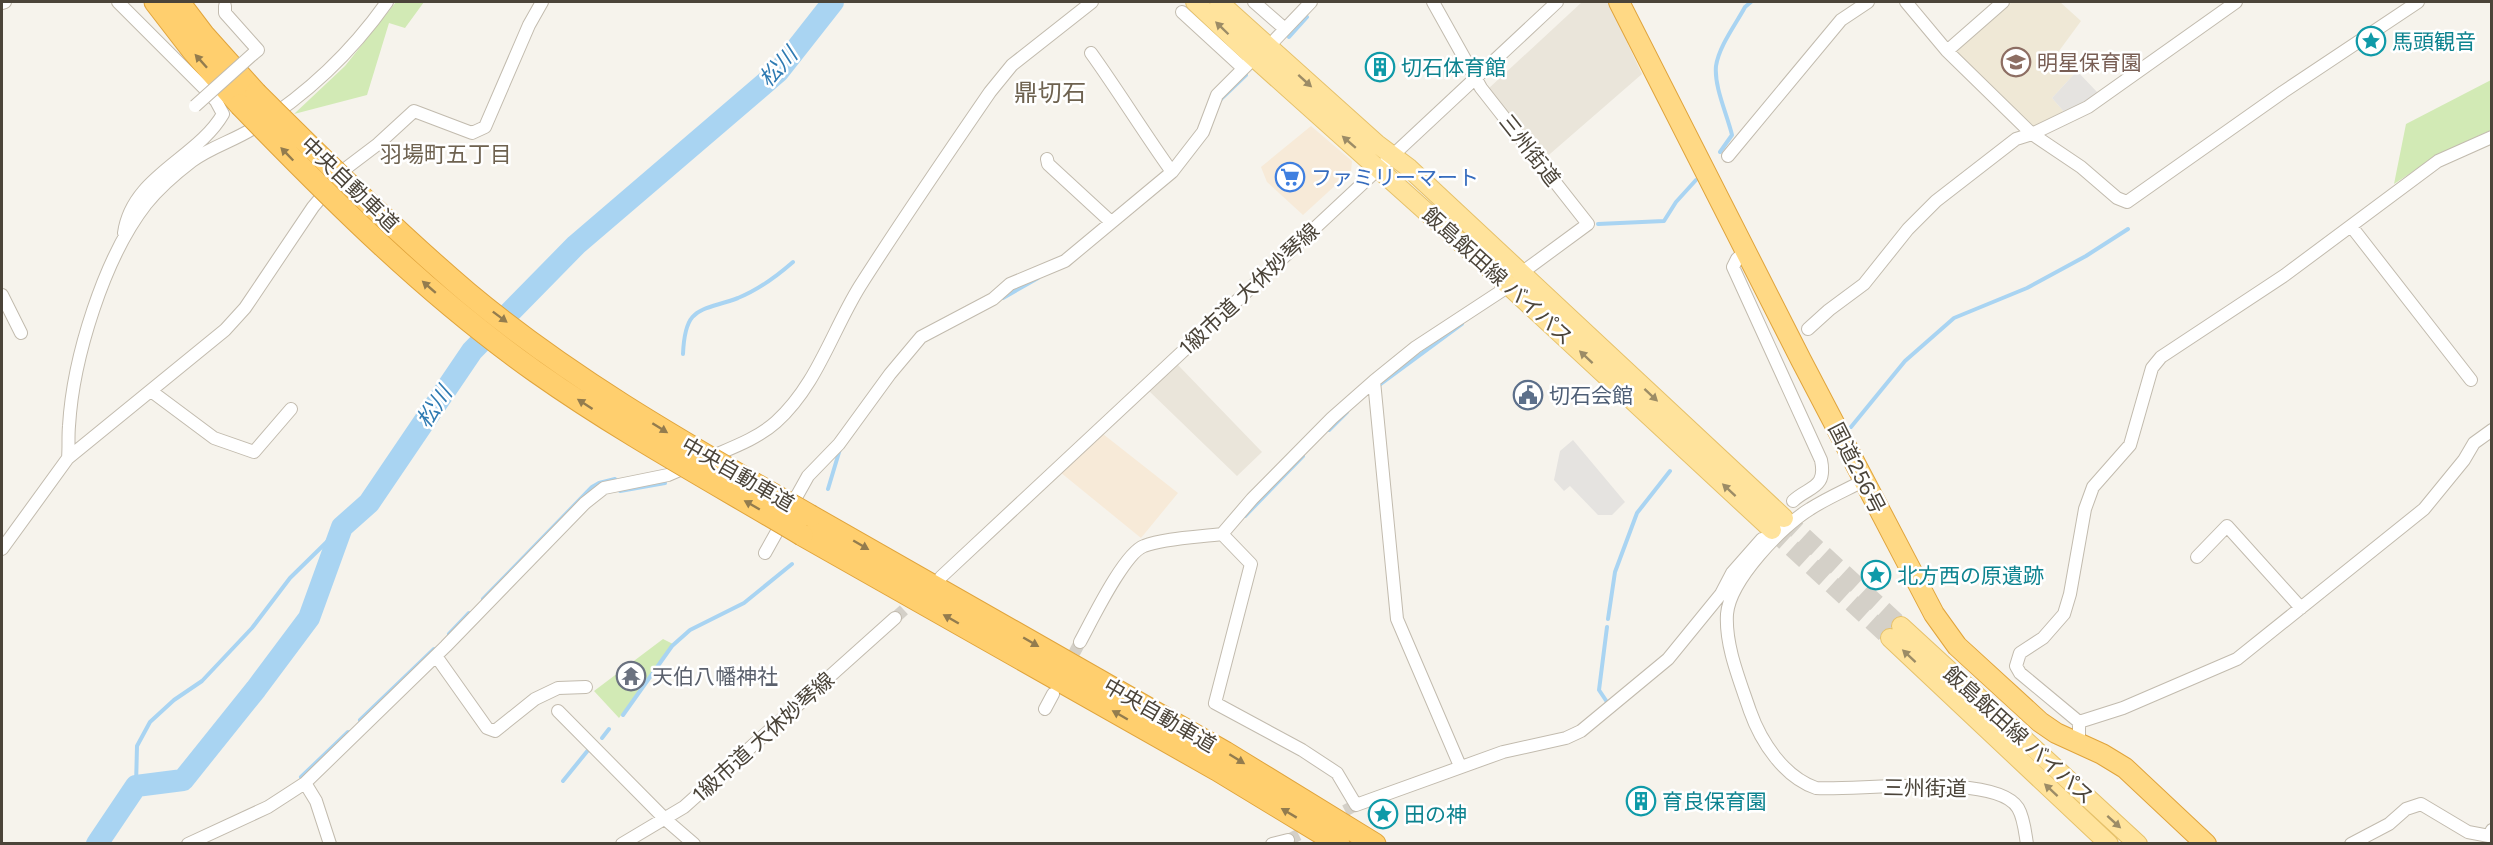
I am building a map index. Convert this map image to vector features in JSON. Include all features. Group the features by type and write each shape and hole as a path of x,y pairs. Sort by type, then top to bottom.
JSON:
{"highway":[{"name":"中央自動車道","path":"154,2 192,50 248,99 361,226 458,312 536,372 629,432 1226,752 1375,843"},
{"name":"中央自動車道","path":"179,2 248,99"},
{"name":"国道256号","path":"1619,2 1863,481 1934,614 1957,646 2040,722 2056,734 2102,754 2125,768 2206,843"},
{"name":"中央自動車道","path":"806,526 1339,843"}],"main road":[{"name":"飯島飯田線 バイパス","path":"1219,2 1255,54 1378,168 1515,280"},
{"name":"飯島飯田線 バイパス","path":"1188,7 1392,154 1515,280 1772,529"},
{"name":"飯島飯田線 バイパス","path":"2109,843 1895,632 2138,843"}],"street":[{"path":"118,2 205,89 216,101 223,114 214,130 157,176 139,197 126,220 123,240"},
{"path":"68,458 73,392 84,344 110,268 123,240 145,206 158,189 210,149 249,131 287,107 345,55 387,2"},
{"path":"2,549 68,458 225,330 244,308 313,207 345,169 378,144 414,111 472,133 485,127 529,25 542,2"},
{"path":"188,843 268,807 305,783 436,656 577,511 604,488 668,475 756,437 777,421 817,370 861,286 990,92 1012,65 1092,2"},
{"path":"1254,2 1286,29"},
{"path":"765,553 808,476 839,444 921,337 993,298 1010,284 1065,261 1172,172 1203,132 1217,95 1255,54 1286,29 1311,2"},
{"name":"三州街道","path":"1433,2 1481,88 1588,224 1527,267 1515,280"},
{"name":"1級市道 大休妙琴線","path":"941,576 1557,2"},
{"path":"1728,156 1841,20 1868,2"},
{"path":"1906,2 1947,51 2032,134 2081,167 2117,198 2127,202 2283,92 2418,2"},
{"path":"1947,51 2003,2"},
{"path":"195,106 258,50 225,13 226,3"},
{"path":"1808,329 1864,284 1908,229 1936,201 2016,139 2032,134 2088,106 2228,4"},
{"path":"1091,53 1130,106 1147,137 1172,172"},
{"path":"2079,722 2020,673 2016,666 2017,659 2020,653 2043,638 2064,614 2070,594 2085,509 2093,487 2130,445 2152,368 2160,357 2284,275 2438,161 2492,137"},
{"path":"1047,159 1048,164 1111,222"},
{"path":"2351,226 2471,380"},
{"path":"1746,250 1733,267 1821,460 1823,470 1816,487 1793,501"},
{"path":"1080,642 1123,565 1136,550 1152,544 1222,534 1252,499 1332,418 1374,381 1416,347 1515,280"},
{"path":"2,296 21,333"},
{"path":"1374,381 1397,619 1460,766"},
{"path":"151,391 214,438 254,452 291,409"},
{"path":"2079,722 2123,708 2237,659 2424,509 2475,443 2492,430"},
{"name":"三州街道","path":"1863,481 1810,509 1788,525 1747,572 1733,592 1727,611 1727,625 1737,673 1758,732 1769,752 1806,785 1827,789 1929,785 1963,787 1983,790 2009,799 2018,807 2027,843"},
{"path":"2197,557 2227,526 2301,608"},
{"path":"1222,534 1251,564 1215,703 1302,750 1337,773 1356,806 1460,766 1503,752 1566,738 1581,731 1668,659 1721,594 1732,573 1772,529"},
{"name":"1級市道 大休妙琴線","path":"622,843 665,819 692,800 895,618"},
{"path":"436,656 487,728 495,731 535,699 558,688 586,687"},
{"path":"1045,709 1053,694"},
{"path":"558,711 665,819 693,843"},
{"path":"2079,722 2079,745"},
{"path":"305,783 316,801 330,843"},
{"path":"2351,843 2389,824 2406,809 2421,804 2468,832 2489,837"},
{"path":"1272,843 1288,840 1281,843"}],"shaded area":[{"path":"1582,2 1608,2 1642,74 1543,160 1488,89"},
{"name":"明星保育園","path":"2012,2 2060,2 2081,21 2059,51 2077,71 2052,98 2065,113 2031,130 1953,53"},
{"path":"2077,71 2098,93 2065,113 2052,98"},
{"path":"1311,126 1352,161 1351,171 1303,215 1267,182 1261,167"},
{"path":"1178,365 1262,452 1237,476 1149,391"},
{"path":"1103,434 1178,493 1141,538 1060,472"},
{"path":"1573,440 1625,502 1612,515 1598,515 1570,486 1564,491 1554,480 1560,451"}],"green space":[{"path":"396,2 424,2 405,28 389,23 367,95 294,114 345,66"},
{"path":"2491,80 2491,130 2441,153 2394,184 2406,124"},
{"path":"663,639 673,644 619,718 594,691"}],"waterway":[{"name":"松川","path":"97,844 136,786 183,780 256,689 309,618 342,527 369,503 472,351 576,245 778,72 833,2"},
{"path":"1720,152 1732,135 1719,92 1716,66 1728,35 1745,7 1751,2"},
{"path":"1289,37 1307,17"},
{"path":"1221,99 1246,75"},
{"path":"1598,224 1664,221 1676,202 1696,180"},
{"path":"1851,427 1905,361 1954,318 2027,288 2086,256 2128,229"},
{"path":"683,354 684,338 691,318 704,309 753,291 793,262"},
{"path":"1003,298 1038,278"},
{"path":"1378,386 1462,324"},
{"path":"1329,430 1347,412"},
{"path":"828,489 840,449"},
{"path":"1245,516 1303,456"},
{"path":"1608,619 1615,572 1637,513 1670,471"},
{"path":"483,599 592,487 615,479"},
{"path":"620,491 665,483"},
{"path":"136,786 137,746 150,722 174,700 202,681 252,628 290,578 342,527"},
{"path":"623,715 672,646 690,630 744,603 792,564"},
{"path":"449,634 469,613"},
{"path":"1607,627 1599,690 1607,702"},
{"path":"360,720 434,649"},
{"path":"602,738 609,729"},
{"path":"301,777 348,732"},
{"path":"563,781 589,749"}],"tunnel":[{"path":"1784,518 1901,626"},
{"path":"1772,530 1890,638"},
{"path":"895,618 918,597"},
{"path":"1066,669 1080,642"},
{"path":"1329,819 1356,805"},
{"path":"1288,840 1314,827"}],"place":[{"name":"馬頭観音","path":"2371,41"},
{"name":"明星保育園","path":"2016,62"},
{"name":"切石体育館","path":"1380,67"},
{"name":"ファミリーマート","path":"1290,177"},
{"name":"切石会館","path":"1528,395"},
{"name":"北方西の原遺跡","path":"1876,575"},
{"name":"天伯八幡神社","path":"631,676"},
{"name":"育良保育園","path":"1641,801"},
{"name":"田の神","path":"1383,814"}],"district":[{"name":"鼎切石","path":"1050,92"},
{"name":"羽場町五丁目","path":"446,154"}]}
